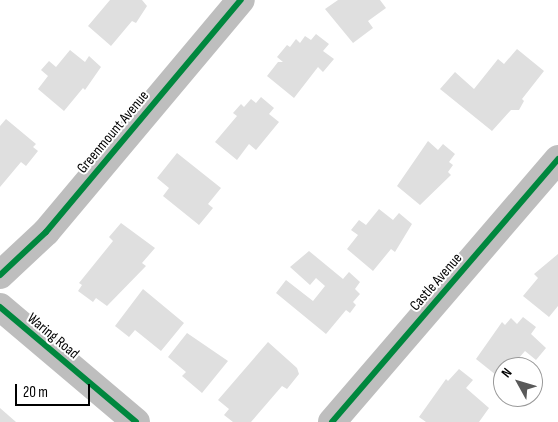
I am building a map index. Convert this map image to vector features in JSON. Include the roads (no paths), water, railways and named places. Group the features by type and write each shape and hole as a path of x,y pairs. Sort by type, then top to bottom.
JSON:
{"street":[{"name":"Greenmount Avenue","path":"0,276 46,232 241,0"},
{"name":"Castle Avenue","path":"332,422 558,158"},
{"name":"Waring Road","path":"0,307 136,422"}]}
